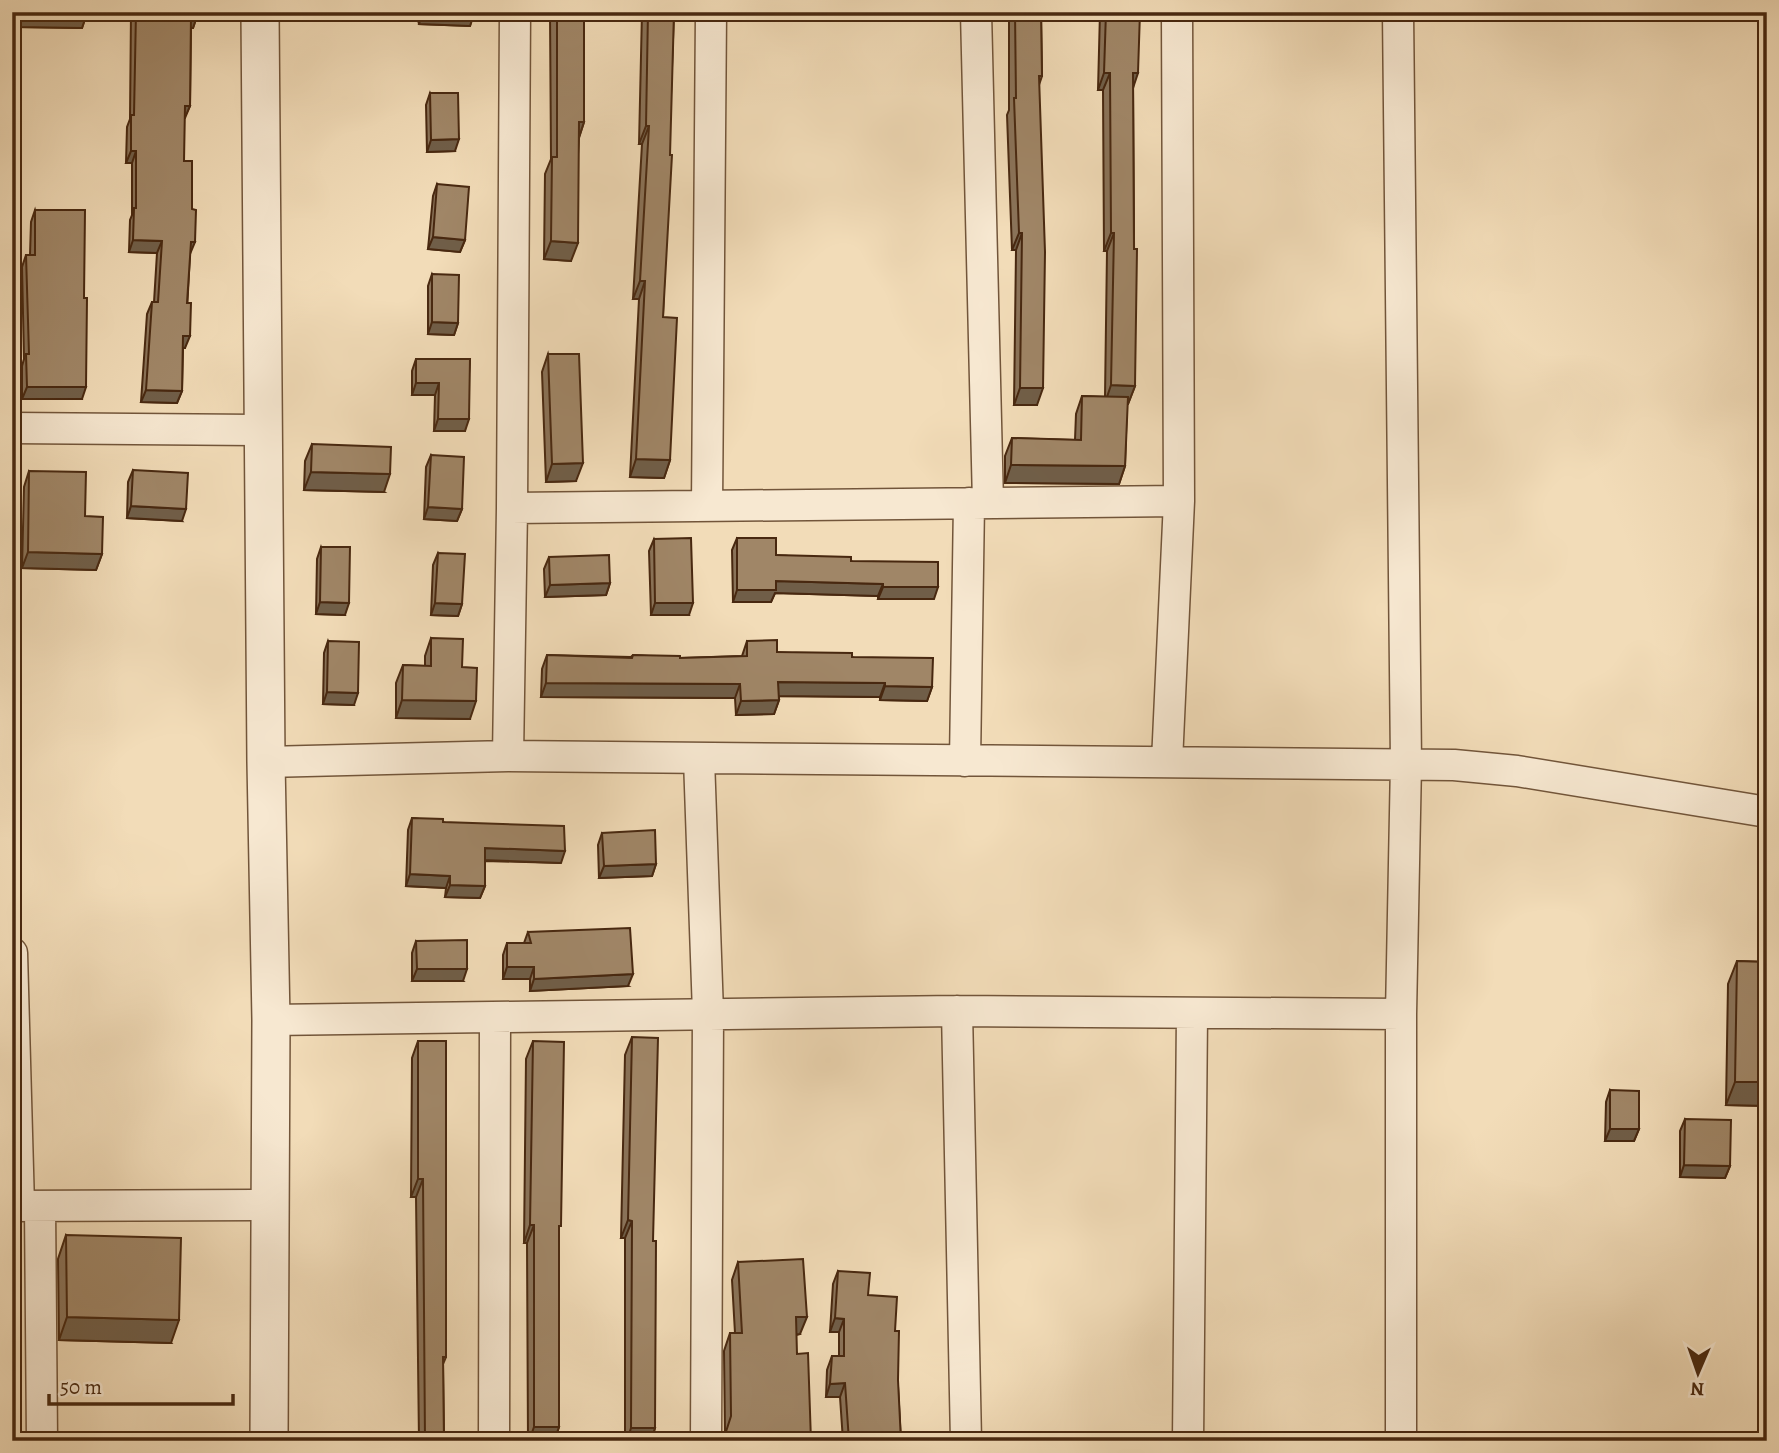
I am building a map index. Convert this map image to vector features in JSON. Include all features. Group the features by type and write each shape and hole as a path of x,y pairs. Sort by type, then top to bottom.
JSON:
{"street":[{"path":"260,12 266,762 271,1020 268,1205 269,1441"},
{"path":"508,756 515,12"},
{"path":"707,506 711,12"},
{"path":"965,761 979,503 976,12"},
{"path":"1167,762 1179,501 1177,12"},
{"path":"1398,12 1406,763 1401,1014 1401,1441"},
{"path":"12,428 263,430"},
{"path":"512,508 1179,501"},
{"path":"266,762 508,756 1406,763 1517,771 1767,812"},
{"path":"699,759 708,1013 706,1441"},
{"path":"12,953 24,1206 42,1441"},
{"path":"271,1020 957,1011 1401,1014"},
{"path":"957,1011 966,1441"},
{"path":"1188,1441 1192,1014"},
{"path":"494,1441 495,1018"},
{"path":"24,1206 268,1205"}],"building":[{"path":"22,12 86,12 86,16 22,15"},
{"path":"136,12 197,12 197,16 191,16 190,106 185,106 184,161 192,161 192,209 196,210 187,303 191,303 190,336 183,336 182,391 146,390 152,302 158,302 162,241 133,240 136,151 131,151 131,115 134,115"},
{"path":"423,12 474,12 474,14"},
{"path":"557,12 584,12 584,122 579,122 578,243 551,241 552,157 557,157"},
{"path":"648,12 674,12 672,155 663,317 677,318 670,460 636,459 645,281 640,281 649,126 646,126"},
{"path":"1015,12 1041,12 1042,76 1039,76 1045,252 1043,388 1020,388 1022,233 1019,233 1014,98"},
{"path":"1106,12 1140,12 1138,73 1133,73 1134,249 1137,249 1135,386 1111,385 1114,233 1111,233 1110,73 1104,73"},
{"path":"430,93 458,93 459,139 431,140"},
{"path":"437,184 469,187 465,240 433,237"},
{"path":"35,210 85,210 86,387 27,387 26,354 29,354 26,255 35,255"},
{"path":"432,274 459,275 458,323 432,322"},
{"path":"548,354 579,354 583,463 552,464"},
{"path":"416,359 470,359 469,419 438,419 439,383 416,383"},
{"path":"1082,396 1128,397 1125,466 1011,465 1012,438 1081,440"},
{"path":"312,444 391,447 390,474 311,472"},
{"path":"431,455 464,457 462,509 428,507"},
{"path":"133,470 188,473 186,509 131,506"},
{"path":"29,471 86,472 85,516 103,517 102,554 28,552"},
{"path":"691,538 693,603 655,603 654,539"},
{"path":"737,538 776,538 776,555 851,557 851,561 938,562 938,587 776,581 776,590 737,590"},
{"path":"321,547 350,547 349,603 320,602"},
{"path":"438,553 465,554 462,604 435,603"},
{"path":"609,555 610,583 550,585 549,557"},
{"path":"431,638 463,639 462,667 477,668 476,701 402,700 403,665 431,666"},
{"path":"777,640 777,652 852,653 852,657 933,658 932,687 885,686 885,683 778,682 779,700 741,701 740,684 546,683 547,655 632,658 633,655 680,658 747,656 747,641"},
{"path":"328,641 359,642 358,693 327,692"},
{"path":"412,818 443,819 443,822 564,826 565,851 485,848 485,886 450,885 450,876 410,874"},
{"path":"655,830 656,864 604,866 602,833"},
{"path":"630,928 633,974 534,979 534,967 507,967 507,943 531,943 528,932"},
{"path":"467,940 467,969 417,969 416,941"},
{"path":"1737,961 1767,962 1767,1082 1735,1082"},
{"path":"632,1037 658,1038 653,1241 656,1241 655,1428 631,1428 632,1221 628,1220"},
{"path":"418,1041 446,1041 444,1441 425,1441 423,1179 418,1179"},
{"path":"533,1041 564,1042 559,1226 559,1427 534,1427 534,1225 530,1225"},
{"path":"1610,1090 1639,1091 1639,1129 1610,1129"},
{"path":"1685,1119 1731,1120 1730,1166 1684,1165"},
{"path":"66,1235 181,1238 179,1320 67,1317"},
{"path":"803,1259 807,1317 796,1317 797,1354 808,1353 811,1441 723,1441 731,1416 730,1333 742,1333 738,1262"},
{"path":"838,1271 870,1273 868,1295 897,1297 895,1331 899,1331 901,1441 849,1441 845,1383 830,1384 832,1356 844,1356 844,1319 835,1318"}]}
